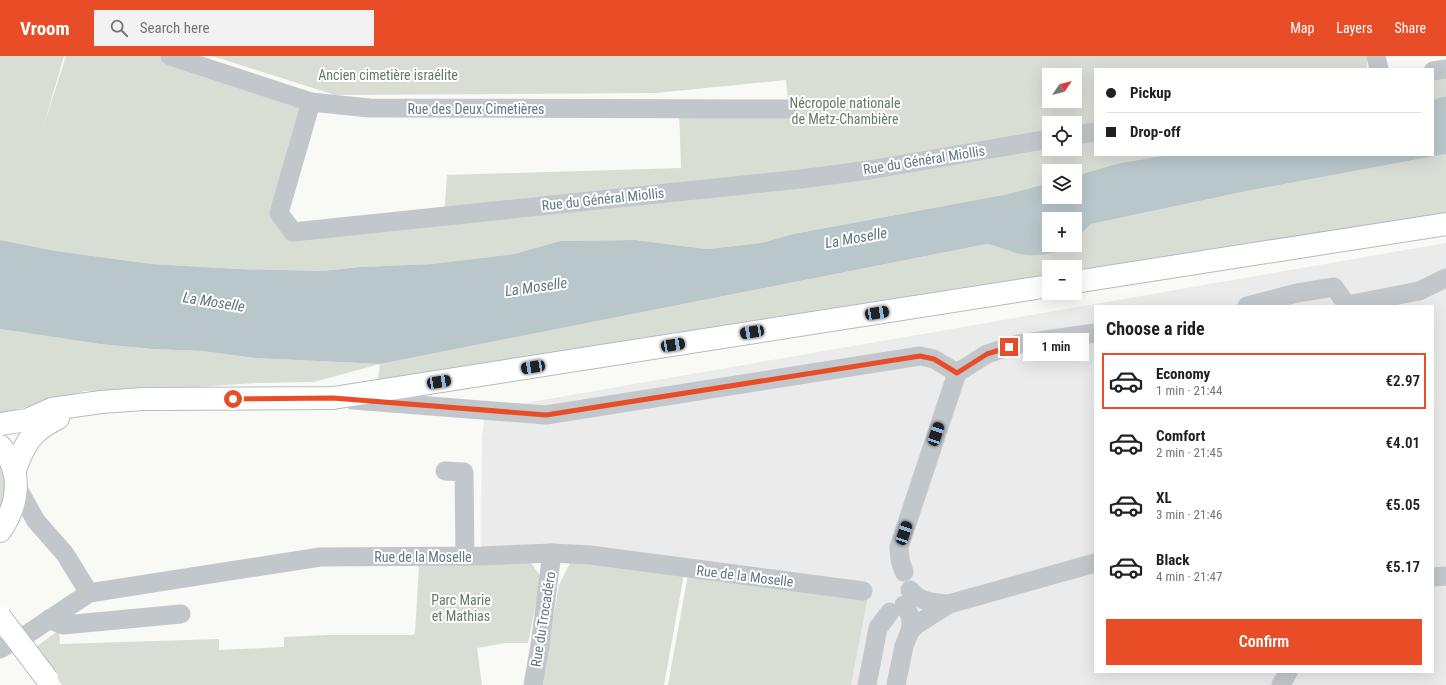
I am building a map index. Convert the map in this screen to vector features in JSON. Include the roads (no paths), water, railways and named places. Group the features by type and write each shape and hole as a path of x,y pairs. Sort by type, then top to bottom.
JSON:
{"main road":[{"path":"1082,281 1446,224"},
{"path":"0,424 27,420 52,409 86,404 143,399 333,398 1042,287"},
{"path":"0,531 9,518 15,503 15,479 24,447 40,426 86,404"},
{"path":"0,446 5,452 15,479"},
{"path":"0,618 48,682"}],"street":[{"name":"Rue des Deux Cimetières","path":"170,56 311,102 369,108 789,109"},
{"path":"1376,56 1379,68"},
{"path":"1434,72 1446,68"},
{"name":"Rue du Général Miollis","path":"311,102 279,213 293,232 801,179 869,170 1042,140"},
{"path":"1082,134 1094,132"},
{"path":"1251,305 1297,293 1334,287 1347,305 1419,291 1446,278"},
{"path":"904,572 900,560 899,547 957,373 987,354 1018,344 1094,333"},
{"path":"333,398 546,415 920,356 934,359 957,373"},
{"path":"445,471 464,472 465,556"},
{"path":"15,479 36,521 65,554 89,593"},
{"name":"Rue de la Moselle","path":"0,649 89,593 320,557 465,556 552,553 610,556 689,569 862,591"},
{"name":"Rue du Trocadéro","path":"533,685 540,645 552,553"},
{"path":"910,631 916,625 949,604 1094,563"},
{"path":"1434,577 1446,576"},
{"path":"867,685 878,628 901,602 915,596 924,601 949,604"},
{"path":"896,685 904,646 912,622 910,614 901,602"},
{"path":"49,619 63,625 181,614"},
{"path":"1281,685 1287,673"}],"water":[{"name":"La Moselle","path":"1446,96 1446,154 1247,191 1091,224 1082,232 1082,212 1042,212 1042,252 1054,252 1048,254 1026,255 987,244 380,364 255,358 202,351 151,349 100,344 0,329 0,240 56,251 152,264 239,269 322,271 359,267 432,264 514,254 560,241 636,240 707,249 761,243 793,234 1008,194 1042,185 1042,204 1082,204 1082,174 1120,163 1162,156 1434,156 1434,100"}],"park label":[{"name":"Ancien cimetière israélite","path":"388,75"},
{"name":"Nécropole nationale de Metz-Chambière","path":"845,112"},
{"name":"Parc Marie et Mathias","path":"461,608"}]}
